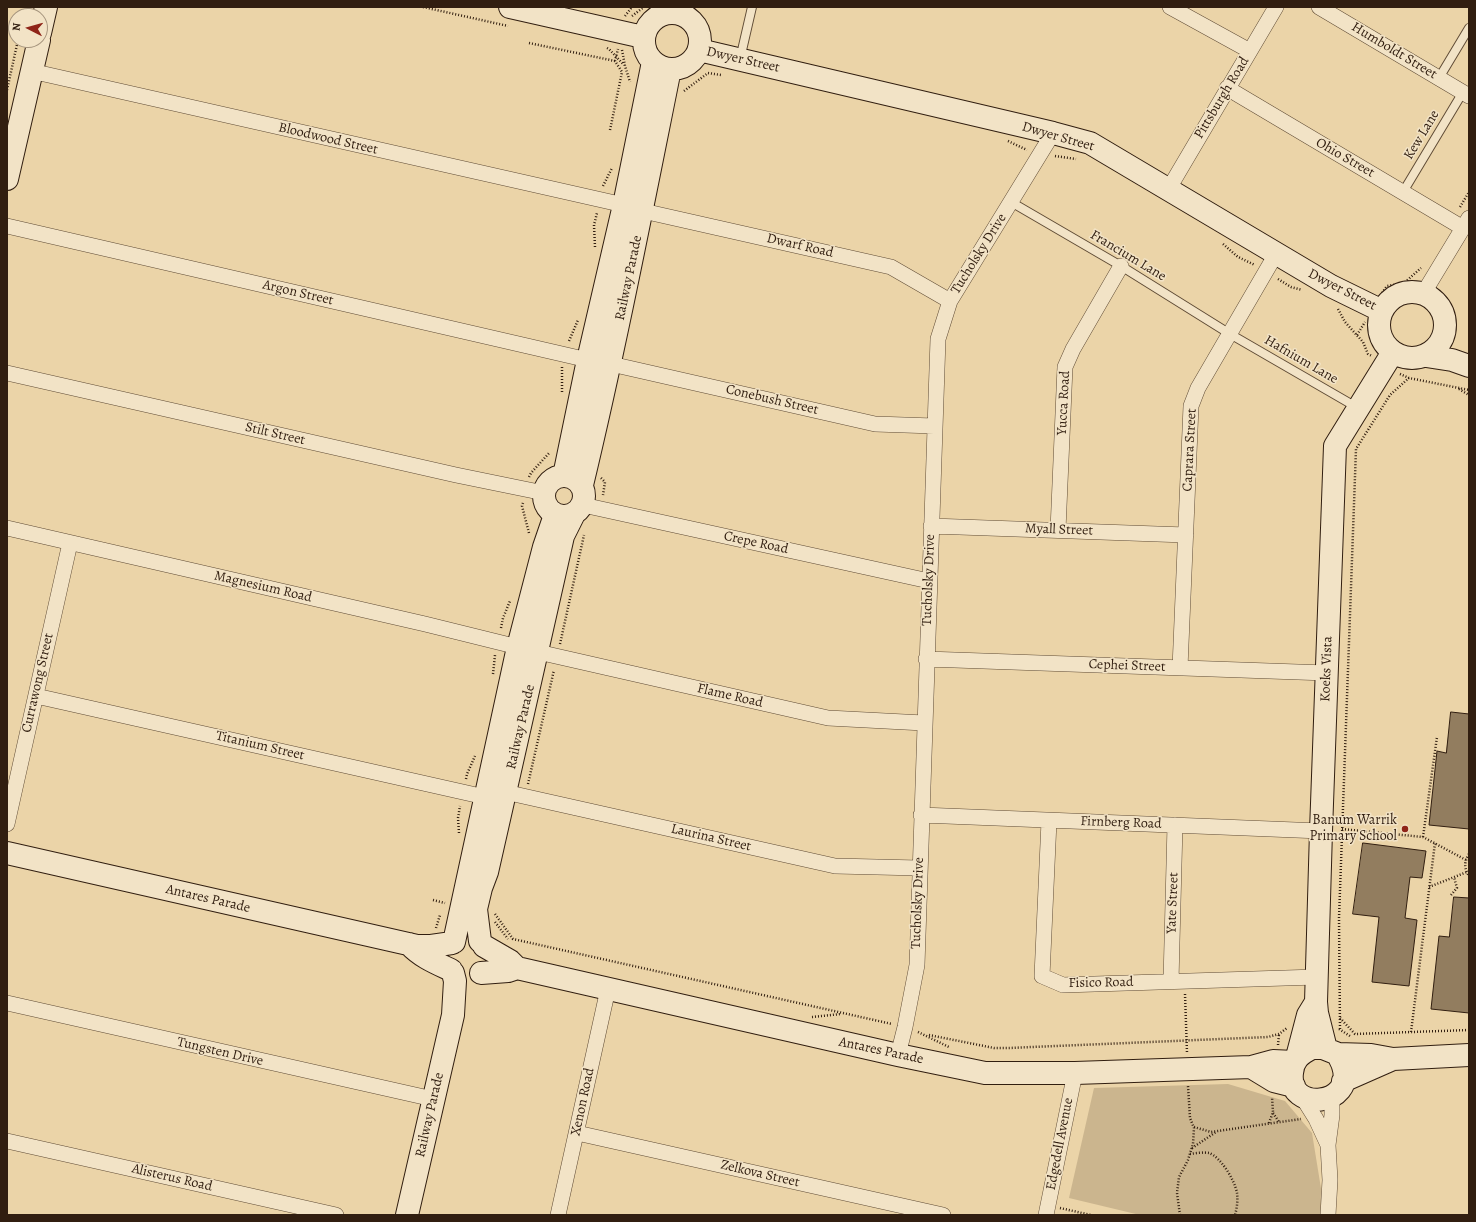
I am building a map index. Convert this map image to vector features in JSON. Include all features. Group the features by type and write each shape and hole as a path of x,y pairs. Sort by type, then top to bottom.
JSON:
{"street":[{"path":"1170,7 1250,51"},
{"name":"Pittsburgh Road","path":"1168,190 1276,7"},
{"name":"Humboldt Street","path":"1319,7 1466,94"},
{"path":"509,17 564,16 630,34 644,47 660,77 688,64 695,58 699,50 699,31 694,23 668,10 652,20 646,28 630,34"},
{"path":"7,179 36,48"},
{"name":"Dwyer Street","path":"699,50 1090,143 1168,190 1271,263 1330,286 1378,309"},
{"name":"Bloodwood Street","path":"31,71 634,208"},
{"name":"Railway Parade","path":"482,944 476,909 481,888 488,872 495,794 518,647 544,547 572,499 610,364 634,208 660,77"},
{"name":"Ohio Street","path":"1227,88 1403,192 1461,223"},
{"name":"Tucholsky Drive","path":"898,1056 917,965 926,659 938,339 950,301 1053,133"},
{"name":"Railway Parade","path":"572,499 588,360 634,208"},
{"name":"Dwarf Road","path":"634,208 892,267 950,301"},
{"path":"1423,294 1442,263 1461,223"},
{"name":"Argon Street","path":"7,226 588,360"},
{"name":"Caprara Street","path":"1180,668 1191,406 1198,388 1271,263"},
{"name":"Yucca Road","path":"1058,530 1065,367 1073,349 1121,266"},
{"path":"1407,293 1423,294 1436,302 1442,310 1445,320 1445,330 1442,340 1435,350 1426,356 1414,359 1403,358 1392,352 1385,344 1380,334 1378,309 1397,296 1407,293"},
{"path":"1445,330 1469,359"},
{"name":"Koeks Vista","path":"1338,1089 1344,1073 1343,1066 1332,1052 1320,1014 1317,977 1332,830 1327,673 1335,446 1392,352"},
{"path":"1426,356 1452,360 1469,366"},
{"name":"Conebush Street","path":"610,364 875,424 934,426"},
{"name":"Stilt Street","path":"7,373 448,473 534,491"},
{"path":"534,491 544,500 550,511 572,499"},
{"name":"Crepe Road","path":"572,499 929,581"},
{"name":"Myall Street","path":"931,526 1186,535"},
{"name":"Magnesium Road","path":"7,529 518,647"},
{"name":"Currawong Street","path":"7,824 70,543"},
{"name":"Flame Road","path":"518,647 828,718 924,723"},
{"name":"Cephei Street","path":"926,659 1327,673"},
{"name":"Titanium Street","path":"36,696 463,793 495,794"},
{"name":"Railway Parade","path":"447,939 495,794"},
{"name":"Laurina Street","path":"495,794 835,866 919,868"},
{"name":"Firnberg Road","path":"921,816 1332,830"},
{"name":"Fisico Road","path":"1049,821 1042,976 1063,985 1317,977"},
{"name":"Yate Street","path":"1175,825 1178,981"},
{"name":"Antares Parade","path":"7,853 417,946 431,946 447,939"},
{"path":"466,937 474,938 482,944 487,953 487,960 484,969 478,974 464,978 452,972 446,960 447,939 466,937"},
{"name":"Antares Parade","path":"409,944 428,960 452,972"},
{"name":"Antares Parade","path":"482,944 510,961 517,968"},
{"name":"Antares Parade","path":"478,974 508,971 517,968 898,1056 984,1073 1074,1073 1189,1056 1251,1067 1273,1061 1296,1060"},
{"name":"Railway Parade","path":"407,1215 453,1015 455,981 452,972"},
{"name":"Railway Parade","path":"453,1015 466,991 478,974"},
{"name":"Xenon Road","path":"558,1215 608,989"},
{"name":"Tungsten Drive","path":"7,1003 433,1099"},
{"name":"Koeks Vista","path":"1297,1091 1291,1076 1292,1066 1320,1014"},
{"path":"1296,1060 1302,1053 1312,1048 1323,1048 1332,1052 1371,1055 1393,1059 1469,1055"},
{"path":"1251,1067 1297,1091 1307,1099 1316,1101 1326,1100 1338,1089 1393,1059"},
{"name":"Edgedell Avenue","path":"1047,1210 1074,1073"},
{"path":"1328,1215 1330,1180 1328,1145 1332,1115 1338,1089"},
{"path":"1297,1091 1316,1119 1328,1145"},
{"name":"Zelkova Street","path":"576,1133 943,1215"},
{"name":"Alisterus Road","path":"7,1141 336,1215"}],"lane":[{"path":"740,60 752,7"},
{"path":"1439,78 1469,28"},
{"name":"Kew Lane","path":"1403,192 1466,94"},
{"name":"Francium Lane","path":"1011,202 1121,266 1230,334"},
{"name":"Hafnium Lane","path":"1230,334 1359,408"}],"path":[{"path":"424,7 509,17"},
{"path":"630,34 625,16 632,7"},
{"path":"615,61 630,34 628,19 668,10"},
{"path":"630,34 621,44 625,66 632,88 660,77 680,93 708,73 722,75"},
{"path":"529,43 615,61 622,72 610,130"},
{"path":"601,47 609,49 625,66"},
{"path":"7,90 16,48"},
{"path":"1002,138 1024,150 1066,158 1080,159"},
{"path":"595,251 594,225 602,187 615,163"},
{"path":"1461,223 1469,192"},
{"path":"1222,243 1238,256 1271,263 1291,287 1305,291"},
{"path":"1357,335 1378,309 1387,286 1404,283 1425,265"},
{"path":"1337,308 1345,322"},
{"path":"563,396 561,370 570,338 581,314"},
{"path":"1320,1014 1339,918 1332,830 1356,449 1390,395 1409,378"},
{"path":"1469,390 1457,388 1469,395"},
{"path":"528,540 530,533 522,506 534,491 531,473 551,452"},
{"path":"492,680 518,647 503,618 513,596"},
{"path":"1423,837 1437,738"},
{"path":"459,833 458,818 463,793 467,774 476,751"},
{"path":"1332,830 1423,837 1466,860"},
{"path":"1411,1032 1435,843"},
{"path":"1469,854 1465,864 1469,876"},
{"path":"1429,887 1467,872"},
{"path":"1452,895 1456,888 1454,877"},
{"path":"445,903 447,939"},
{"path":"477,914 496,923 509,940"},
{"path":"513,939 905,1027 925,1034 994,1048 1268,1037 1279,1034 1301,1017 1320,1014 1355,1034 1469,1030"},
{"path":"1178,981 1189,1056 1190,1118 1194,1127 1192,1148 1179,1177 1177,1193 1180,1215"},
{"path":"810,1017 843,1013"},
{"path":"1320,1014 1333,1022 1340,1030"},
{"path":"1320,1014 1340,1030 1349,1036 1356,1038"},
{"path":"925,1034 950,1047"},
{"path":"1279,1034 1279,1043"},
{"path":"1272,1044 1279,1043 1284,1038"},
{"path":"1269,1123 1273,1112 1279,1122"},
{"path":"1194,1127 1216,1132 1269,1123 1308,1118 1316,1119"},
{"path":"1192,1148 1216,1132"},
{"path":"1190,1154 1207,1152 1215,1156 1227,1169 1237,1193 1235,1215"},
{"path":"1047,1210 1091,1215"}],"shaded area":[{"path":"1228,1084 1285,1101 1312,1133 1324,1207 1323,1215 1140,1215 1069,1198 1094,1088"}],"building":[{"path":"1451,712 1469,714 1469,829 1429,825 1437,751 1446,753"},
{"path":"1363,843 1426,851 1422,878 1410,877 1405,918 1417,920 1409,986 1372,982 1379,917 1353,914"},
{"path":"1454,897 1469,898 1469,1013 1431,1009 1439,936 1449,937"}],"place":[{"name":"Banum Warrik Primary School","path":"1405,829"}]}
